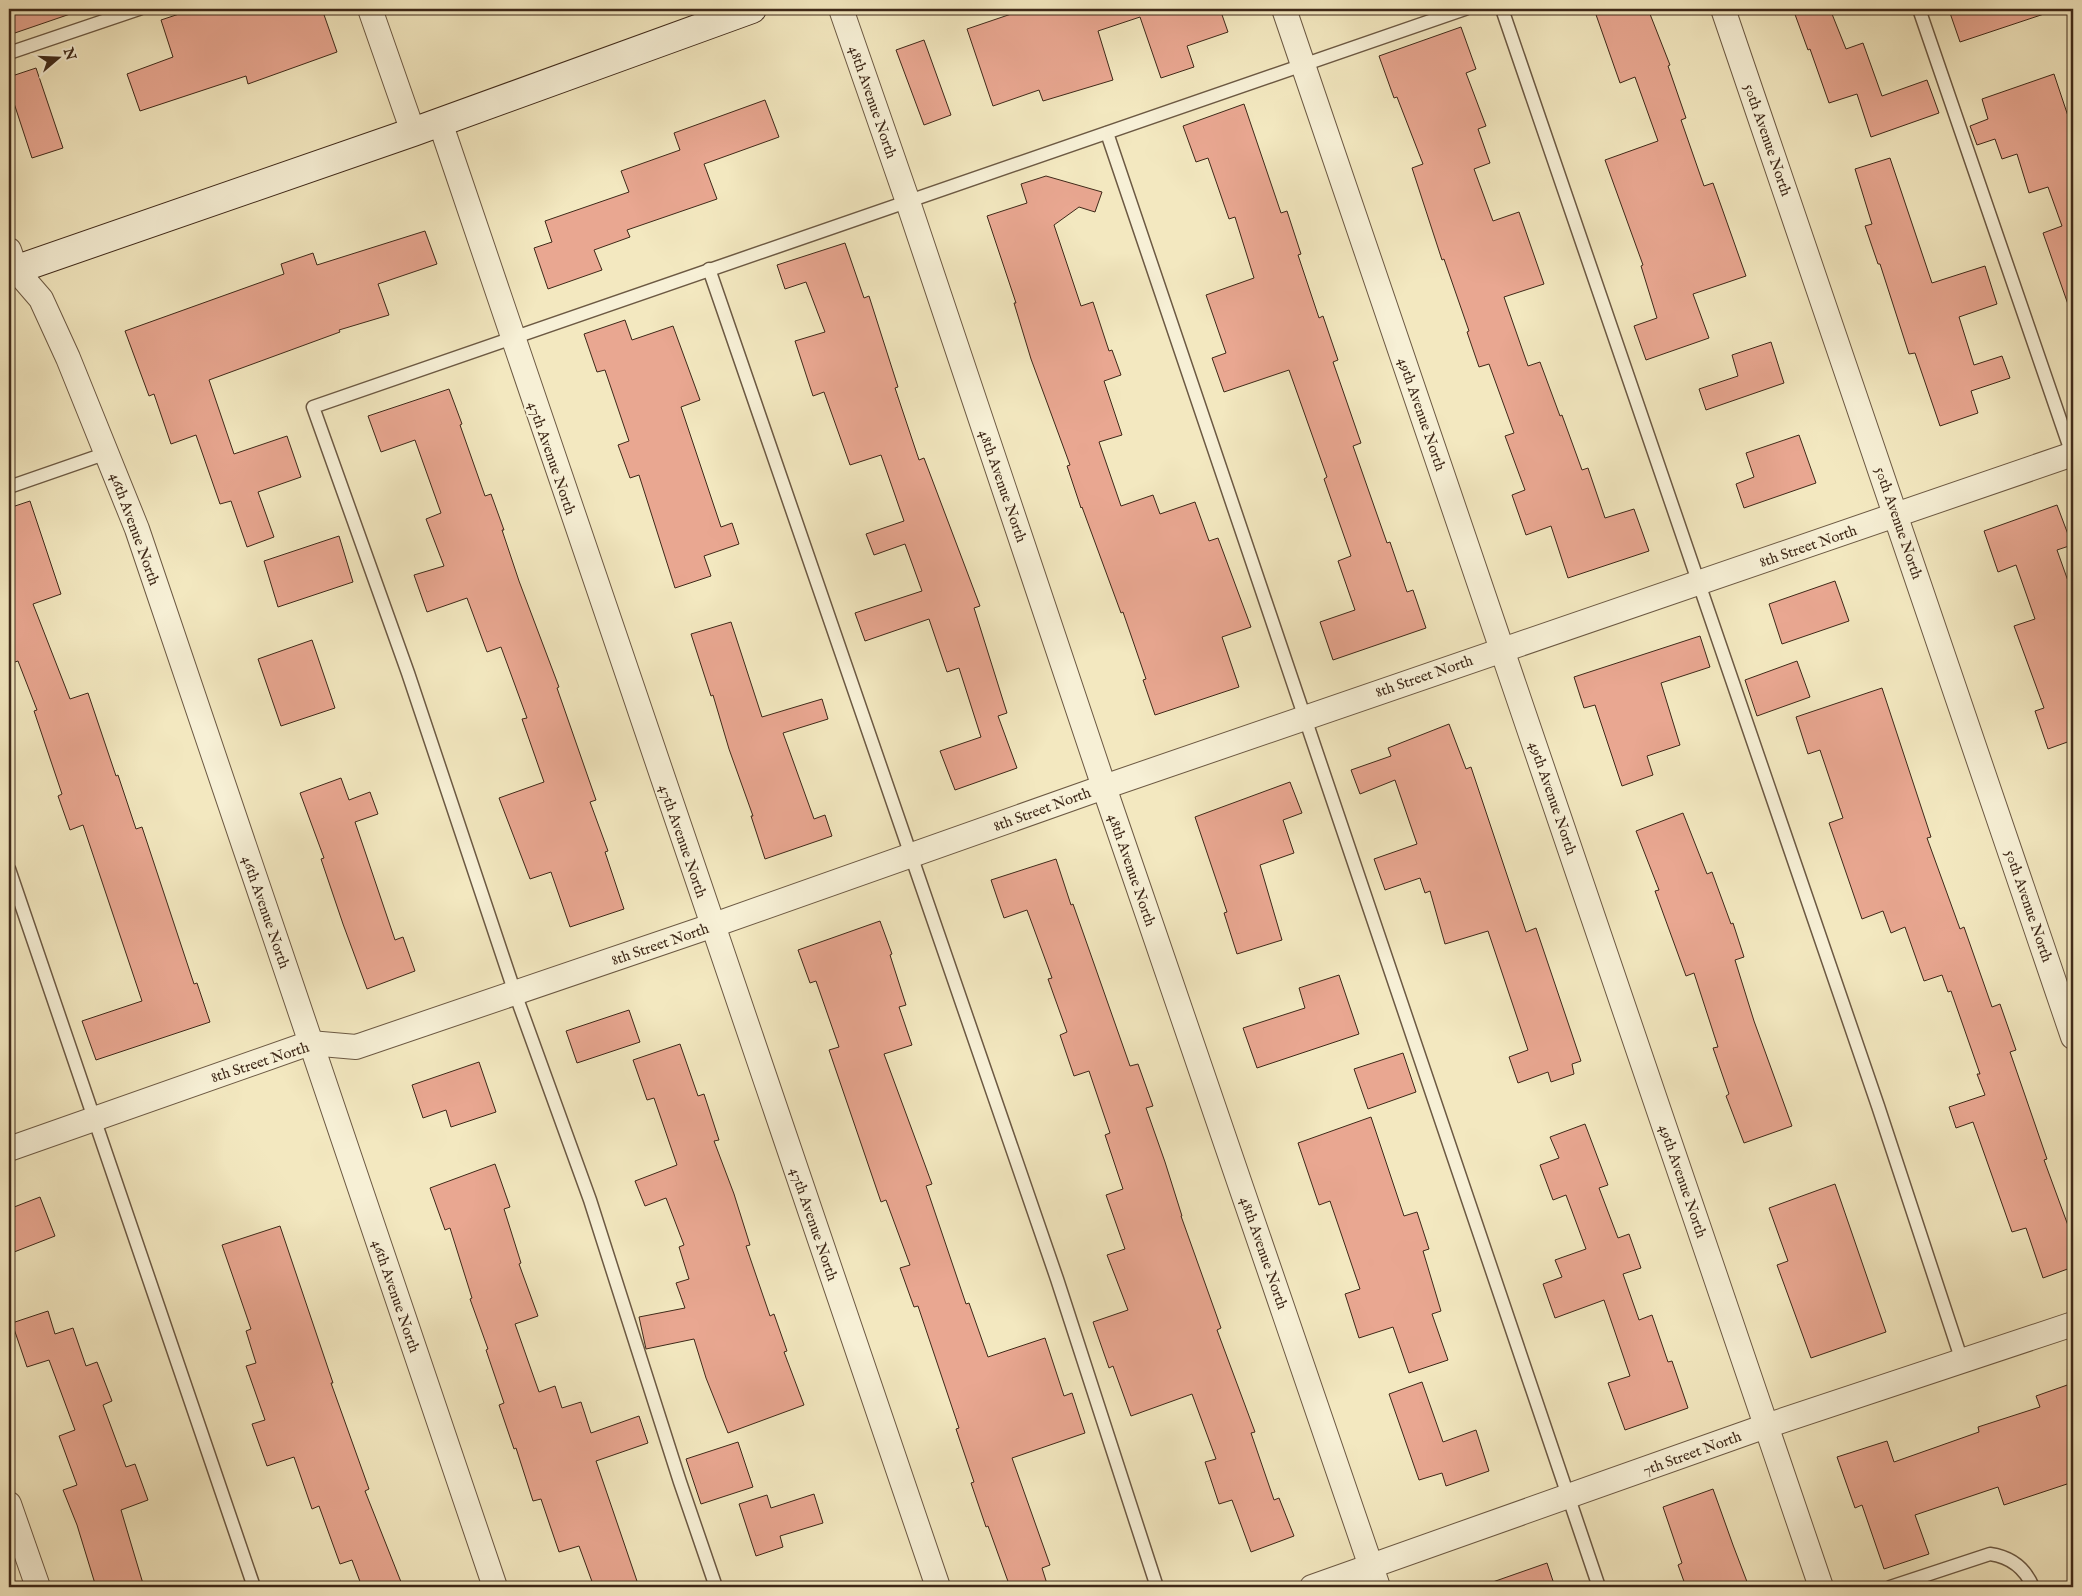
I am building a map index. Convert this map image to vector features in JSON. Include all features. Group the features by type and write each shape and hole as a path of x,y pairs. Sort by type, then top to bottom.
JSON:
{"main road":[{"path":"11,264 413,132 752,9"}],"street":[{"path":"370,9 413,132"},
{"name":"48th Avenue North","path":"841,9 908,202 1104,786 1375,1577"},
{"name":"49th Avenue North","path":"1284,9 1821,1587"},
{"name":"50th Avenue North","path":"1723,9 2073,1037"},
{"name":"47th Avenue North","path":"440,122 711,926 938,1587"},
{"name":"46th Avenue North","path":"11,264 41,299 107,453 137,529 495,1587"},
{"name":"8th Street North","path":"9,1148 310,1043 356,1047 711,926 912,856 1104,786 1502,649 1700,584 1896,515 2073,456"},
{"name":"7th Street North","path":"1312,1587 1375,1577 1569,1496 1766,1426 2073,1324"},
{"path":"9,1504 38,1587"}],"lane":[{"path":"9,53 139,9"},
{"path":"716,1587 680,1482 590,1200 515,993 408,673 313,407 511,337 1465,9"},
{"path":"1502,9 1878,1106 1962,1361"},
{"path":"1919,9 2073,456"},
{"path":"1107,133 1599,1587"},
{"path":"710,269 1057,1279 1157,1587"},
{"path":"9,487 107,453"},
{"path":"9,869 254,1587"},
{"path":"1890,1587 1990,1554 2005,1556 2016,1564 2028,1576 2033,1587"}],"building":[{"path":"9,9 75,9 76,12 9,35"},
{"path":"194,9 322,9 337,52 248,84 246,76 140,111 127,74 173,57 161,20"},
{"path":"1026,9 1220,9 1228,32 1187,46 1194,67 1161,78 1140,17 1098,31 1113,80 1043,101 1039,90 993,106 967,29"},
{"path":"1594,9 1648,9 1670,65 1668,66 1686,118 1681,120 1704,186 1713,183 1746,276 1693,294 1709,338 1646,360 1634,326 1657,318 1641,266 1643,265 1605,160 1658,141 1635,77 1620,83"},
{"path":"1793,9 1830,9 1846,49 1863,43 1882,96 1927,80 1939,113 1871,137 1857,94 1829,103 1810,49 1808,50"},
{"path":"1962,9 2046,9 2047,13 1960,42 1950,13"},
{"path":"1461,27 1476,69 1466,73 1486,126 1478,129 1490,163 1474,169 1493,221 1519,212 1544,284 1504,297 1528,366 1540,362 1582,470 1588,468 1605,518 1634,509 1649,551 1568,578 1551,526 1526,535 1512,495 1525,490 1505,436 1514,433 1489,364 1479,367 1467,332 1469,331 1444,259 1442,260 1412,168 1423,164 1397,97 1394,98 1379,56"},
{"path":"924,40 951,115 924,125 896,50"},
{"path":"36,68 63,148 32,158 9,88 9,77"},
{"path":"2054,74 2073,131 2073,309 2070,310 2043,233 2062,226 2048,187 2029,193 2017,154 2002,159 1995,139 1977,145 1970,126 1988,119 1982,99"},
{"path":"765,100 779,137 704,164 717,199 627,230 630,237 594,250 602,270 548,289 534,248 552,242 545,221 629,192 621,171 680,150 674,133"},
{"path":"1244,104 1281,213 1287,211 1301,254 1298,255 1319,318 1323,316 1338,360 1333,362 1361,443 1353,446 1387,543 1390,542 1407,592 1413,590 1426,628 1333,660 1320,622 1355,610 1338,561 1351,556 1324,479 1327,477 1289,370 1224,392 1212,358 1226,353 1206,295 1254,278 1235,217 1229,219 1208,158 1196,162 1183,126"},
{"path":"1890,158 1932,283 1985,266 1997,304 1959,317 1974,365 2002,356 2010,378 1971,391 1978,413 1940,426 1915,353 1909,354 1880,264 1878,264 1865,226 1872,224 1855,169"},
{"path":"1046,176 1102,192 1095,212 1079,207 1054,225 1081,306 1093,302 1109,351 1112,350 1121,375 1104,381 1122,435 1099,442 1121,506 1153,495 1160,514 1195,502 1209,541 1218,538 1251,627 1222,637 1239,687 1155,715 1143,680 1146,679 1123,612 1121,613 1081,508 1067,466 1070,465 1031,359 1014,303 1016,303 987,216 1027,203 1021,184"},
{"path":"425,231 437,264 378,284 389,315 339,330 340,332 209,380 234,454 287,436 301,477 258,492 274,537 247,547 231,501 220,504 196,435 171,444 154,394 149,396 125,331 284,274 281,264 313,253 317,265"},
{"path":"845,243 864,298 869,296 898,387 895,388 919,460 924,458 980,606 974,608 1007,713 998,716 1017,768 955,790 940,751 981,737 959,668 947,672 929,619 865,641 855,613 922,591 905,544 874,555 866,534 904,521 881,455 850,465 824,392 813,396 795,341 825,332 806,282 785,289 777,265"},
{"path":"625,320 632,340 673,326 700,400 681,407 721,527 732,523 739,544 704,556 711,576 675,588 639,475 630,478 618,445 629,441 605,370 597,372 584,334"},
{"path":"1771,342 1784,383 1706,410 1699,389 1738,376 1732,355"},
{"path":"449,389 485,496 491,494 519,581 559,687 557,688 596,800 590,802 608,851 605,852 624,909 570,927 551,872 530,879 499,798 544,782 522,719 527,718 501,647 487,652 467,598 427,612 414,575 444,566 426,519 441,513 415,440 381,452 368,416"},
{"path":"1799,435 1816,483 1744,508 1736,484 1754,477 1746,453"},
{"path":"30,501 61,594 33,604 70,699 88,693 136,829 142,827 194,984 197,983 210,1022 96,1060 82,1021 142,1001 83,825 70,830 58,796 62,794 34,711 37,710 18,661 9,664 9,508"},
{"path":"2057,505 2072,545 2057,550 2073,595 2073,740 2048,749 2035,711 2044,708 2014,626 2035,619 2016,565 1998,572 1984,531"},
{"path":"339,536 353,582 278,607 264,561"},
{"path":"1835,581 1849,621 1782,644 1769,604"},
{"path":"731,622 762,717 822,699 828,719 783,733 814,819 825,815 832,836 765,859 751,816 753,816 691,634"},
{"path":"1700,636 1710,667 1661,683 1680,745 1647,756 1653,775 1622,786 1595,705 1584,708 1574,677"},
{"path":"312,640 335,708 281,726 258,659"},
{"path":"1797,661 1810,697 1757,716 1745,680"},
{"path":"1882,688 1931,837 1927,838 1960,929 1964,927 1992,1007 2000,1004 2016,1050 2010,1052 2047,1159 2044,1160 2073,1239 2073,1267 2043,1278 2026,1228 2012,1232 1973,1122 1956,1128 1949,1107 1985,1095 1977,1074 1980,1074 1951,991 1948,992 1942,975 1924,981 1905,927 1891,933 1883,911 1862,919 1829,823 1843,818 1820,750 1808,754 1796,717"},
{"path":"1449,724 1466,769 1471,767 1526,932 1536,928 1581,1061 1572,1064 1574,1074 1551,1082 1548,1072 1518,1083 1509,1057 1528,1050 1488,931 1445,944 1430,891 1425,893 1420,878 1385,890 1374,859 1417,844 1395,780 1360,794 1351,770 1391,756 1388,748"},
{"path":"341,778 349,800 370,792 378,814 355,822 395,940 403,937 415,971 367,989 321,859 324,858 300,793"},
{"path":"1290,782 1302,813 1283,820 1294,853 1260,865 1282,940 1237,954 1224,913 1227,912 1195,817"},
{"path":"1683,813 1707,874 1712,872 1731,924 1733,923 1744,957 1735,960 1754,1021 1792,1126 1744,1143 1726,1096 1729,1094 1713,1048 1718,1047 1694,973 1686,976 1655,891 1659,890 1636,831"},
{"path":"1056,859 1130,1066 1138,1064 1153,1106 1146,1108 1181,1216 1221,1328 1217,1330 1255,1432 1251,1433 1274,1500 1279,1498 1294,1536 1251,1552 1232,1500 1219,1504 1205,1462 1216,1459 1192,1394 1131,1416 1113,1366 1109,1368 1093,1322 1128,1310 1107,1255 1125,1249 1106,1195 1123,1189 1105,1135 1110,1133 1089,1071 1074,1076 1060,1035 1067,1032 1048,979 1052,978 1027,910 1004,918 991,880"},
{"path":"880,921 892,954 890,955 906,1005 899,1007 912,1045 884,1054 932,1184 926,1186 966,1304 969,1303 988,1357 1045,1338 1064,1396 1072,1393 1085,1433 1012,1458 1050,1565 1042,1568 1048,1587 1010,1587 988,1526 986,1527 971,1483 974,1482 956,1429 959,1428 918,1306 914,1307 900,1268 910,1265 886,1200 881,1202 829,1050 839,1047 816,981 810,983 798,950"},
{"path":"1339,975 1359,1034 1257,1068 1243,1028 1305,1008 1299,988"},
{"path":"629,1010 640,1042 577,1063 566,1031"},
{"path":"680,1044 698,1096 704,1094 719,1140 714,1141 734,1194 750,1245 746,1246 770,1316 774,1314 787,1351 784,1352 804,1405 728,1433 706,1378 694,1339 646,1349 639,1317 685,1308 676,1283 689,1279 679,1247 684,1245 666,1198 645,1206 635,1181 677,1165 654,1098 647,1100 633,1060"},
{"path":"1403,1053 1416,1092 1368,1109 1354,1069"},
{"path":"479,1062 496,1112 451,1127 446,1110 423,1118 412,1085"},
{"path":"1371,1117 1404,1216 1417,1212 1429,1249 1423,1251 1441,1311 1432,1314 1448,1360 1409,1373 1393,1327 1359,1338 1345,1294 1360,1289 1330,1201 1319,1205 1298,1143"},
{"path":"1585,1124 1608,1185 1599,1188 1618,1238 1629,1234 1641,1268 1623,1274 1639,1320 1652,1315 1668,1362 1672,1361 1688,1408 1625,1430 1608,1383 1630,1376 1604,1300 1555,1318 1543,1284 1562,1277 1555,1260 1586,1249 1566,1195 1553,1200 1540,1165 1559,1158 1550,1137"},
{"path":"495,1164 510,1207 504,1209 521,1263 519,1264 538,1316 515,1324 539,1392 555,1386 562,1408 581,1402 591,1433 639,1416 648,1443 596,1461 639,1587 594,1587 579,1546 559,1552 541,1499 533,1501 516,1448 514,1449 499,1405 504,1403 486,1350 488,1349 470,1299 472,1298 450,1228 445,1230 430,1188"},
{"path":"1835,1184 1886,1332 1811,1358 1777,1265 1788,1261 1769,1208"},
{"path":"40,1197 55,1236 9,1254 9,1209"},
{"path":"280,1226 333,1383 331,1383 369,1489 365,1491 403,1587 362,1587 352,1560 340,1564 319,1506 312,1509 294,1457 267,1466 252,1424 265,1420 246,1366 256,1363 246,1331 251,1329 222,1245"},
{"path":"48,1311 55,1334 73,1328 86,1366 97,1362 112,1401 103,1405 126,1467 135,1464 148,1500 121,1510 144,1587 96,1587 77,1525 63,1490 77,1485 59,1436 75,1430 49,1360 27,1367 12,1323"},
{"path":"1422,1382 1443,1442 1476,1430 1489,1471 1446,1486 1442,1473 1419,1480 1389,1394"},
{"path":"2073,1383 2073,1482 2004,1505 1998,1487 1915,1515 1929,1554 1884,1569 1862,1505 1855,1508 1837,1457 1887,1441 1894,1462 1979,1432 1978,1427 2040,1407 2036,1396"},
{"path":"738,1442 753,1487 701,1504 686,1459"},
{"path":"1713,1489 1749,1587 1686,1587 1678,1565 1682,1563 1663,1507"},
{"path":"814,1494 823,1523 780,1536 783,1547 756,1556 739,1504 767,1495 771,1508"},
{"path":"1547,1563 1555,1587 1488,1587 1487,1584"}]}
